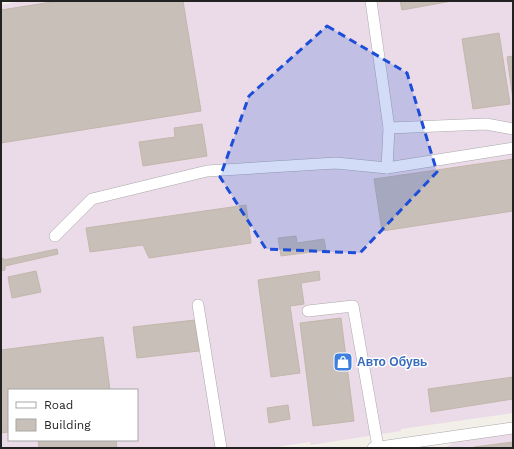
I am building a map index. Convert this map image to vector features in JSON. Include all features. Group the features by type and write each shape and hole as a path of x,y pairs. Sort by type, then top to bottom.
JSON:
{"street":[{"path":"371,1 389,128 387,168"},
{"path":"389,128 486,124 513,129"},
{"path":"54,236 92,199 207,171 336,163 387,168 513,148"},
{"path":"198,305 221,448"},
{"path":"308,311 353,306 375,448 513,428"}],"highlighted area":[{"path":"327,26 407,73 437,172 360,253 266,249 220,177 249,96"}],"shaded area":[{"path":"21,1 513,1 513,413 401,429 401,431 311,445 310,442 270,448 1,448 1,5"},
{"path":"513,433 513,448 445,448 454,442"}],"building":[{"path":"58,1 183,1 201,111 1,143 1,10"},
{"path":"400,1 452,1 402,10"},
{"path":"499,33 510,104 473,109 462,39"},
{"path":"513,56 513,99 507,57"},
{"path":"202,124 207,156 143,166 139,142 175,137 174,128"},
{"path":"513,159 513,211 382,231 374,179"},
{"path":"246,205 251,243 149,258 143,245 90,252 86,228"},
{"path":"296,236 297,243 324,239 326,250 281,256 278,238"},
{"path":"57,249 58,254 5,266 5,270 1,271 1,255 2,259 3,258 4,260"},
{"path":"36,271 41,292 12,298 8,277"},
{"path":"319,271 320,280 301,283 304,304 290,306 300,373 271,377 258,280"},
{"path":"341,318 354,421 313,426 300,323"},
{"path":"195,320 199,351 137,358 133,327"},
{"path":"103,337 110,389 8,389 8,432 1,433 1,350"},
{"path":"513,377 513,399 431,412 428,389"},
{"path":"288,405 290,419 269,423 267,408"},
{"path":"38,441 116,441 117,448 39,448"},
{"path":"513,442 513,448 474,448 474,447"}],"place":[{"name":"Авто Обувь","path":"343,362"}]}
